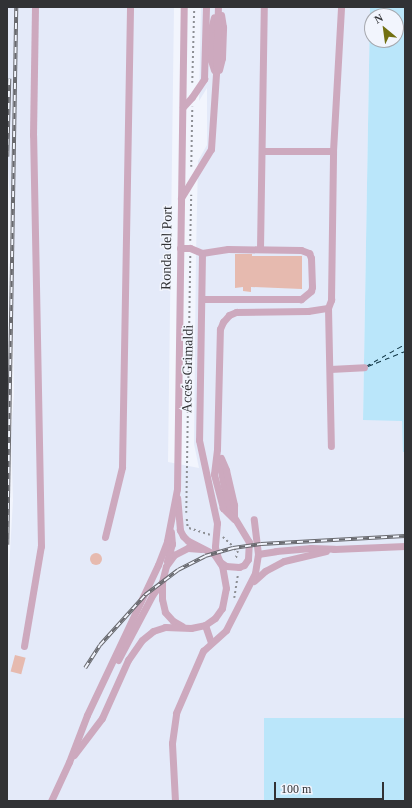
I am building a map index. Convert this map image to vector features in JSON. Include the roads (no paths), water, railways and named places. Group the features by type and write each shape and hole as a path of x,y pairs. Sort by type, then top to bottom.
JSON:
{"street":[{"path":"24,646 41,546 33,135 35,7"},
{"path":"105,537 122,467 130,7"},
{"name":"Ronda del Port","path":"177,489 184,7"},
{"path":"183,106 192,97 204,80 206,7"},
{"path":"181,198 211,149 216,80 218,7"},
{"path":"260,249 264,7"},
{"path":"331,446 328,308 332,292 333,151 341,7"},
{"path":"262,151 333,151"},
{"path":"180,248 190,248 202,253 228,249 260,249 301,250 309,253 312,262 312,286 307,296 295,300 202,299"},
{"name":"Accés Grimaldi","path":"202,253 199,440 217,523 215,547 220,562"},
{"path":"220,562 228,567 244,565 248,559 249,542 234,519 224,510 214,474 217,449 220,329 228,315 245,310 308,311 328,308"},
{"path":"330,369 364,367"},
{"path":"217,449 229,482 234,505 234,519"},
{"path":"51,801 88,715 158,565 166,541 177,489"},
{"path":"69,762 102,718 136,645 147,635 160,628 171,626 186,627 205,625 215,618 224,600 226,579 220,562 214,554 188,540 181,533 177,489"},
{"path":"175,801 172,743 173,724 176,713 203,651 211,642 226,630 255,573 258,554 254,519"},
{"path":"170,520 172,544 162,582 162,599 165,612 173,621 186,627"},
{"path":"258,554 304,549 334,550 405,546"},
{"path":"166,566 171,557 183,550 193,548 207,550"},
{"path":"249,585 265,571 284,562 334,550"},
{"path":"102,686 124,649 153,594 162,582"},
{"path":"205,625 211,642"}],"water":[{"path":"370,7 405,7 405,452 403,452 402,421 363,420 369,48 404,48 404,8"},
{"path":"264,718 405,718 405,801 264,801"}],"railway":[{"path":"7,545 16,7"},
{"path":"7,157 9,79"},
{"path":"85,668 100,645 145,595 178,570 205,556 233,548 261,544 405,536"}]}
